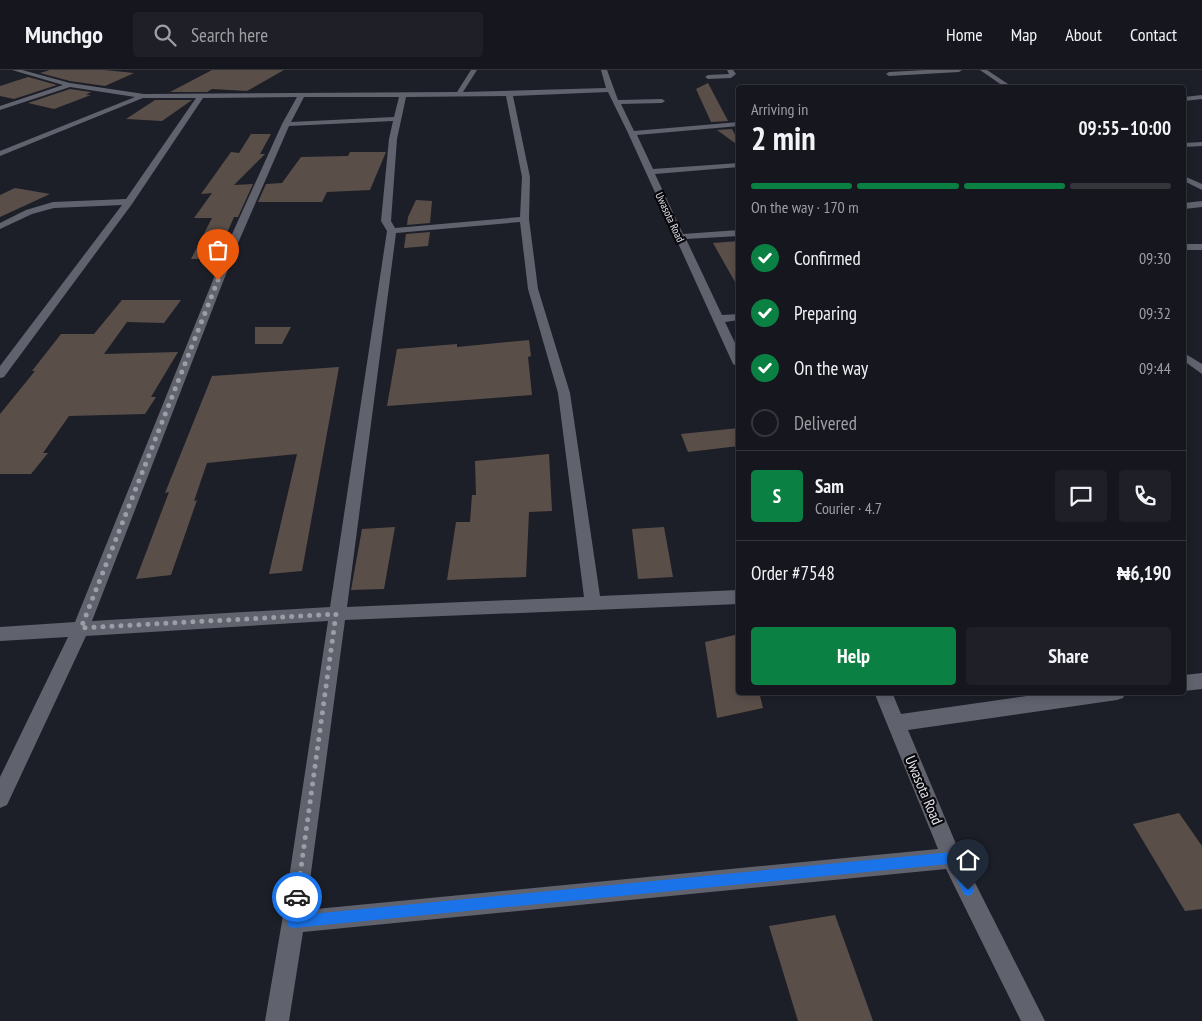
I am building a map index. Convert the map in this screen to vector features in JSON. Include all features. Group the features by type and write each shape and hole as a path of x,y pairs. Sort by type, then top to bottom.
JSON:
{"street":[{"path":"15,70 70,85 144,96 509,94 546,89 610,90"},
{"path":"459,94 474,70"},
{"name":"Uwasota Road","path":"604,70 610,90 632,133 736,357"},
{"path":"708,77 731,76 733,74 730,70"},
{"path":"889,74 959,70"},
{"path":"983,70 1006,85"},
{"path":"0,108 70,85"},
{"path":"277,1021 293,922 392,231 386,221 393,139 403,94"},
{"path":"509,94 526,177 524,219 534,289 564,392 593,604"},
{"path":"0,374 129,202 202,95"},
{"path":"0,154 144,96"},
{"path":"0,798 81,628 232,243 286,124 302,96"},
{"path":"1186,98 1202,97"},
{"path":"616,102 662,101"},
{"path":"286,124 398,118"},
{"path":"632,133 736,124"},
{"path":"1186,145 1202,144"},
{"path":"649,172 736,165"},
{"path":"1186,179 1202,187"},
{"path":"0,226 30,212 54,205 129,202"},
{"path":"1186,206 1202,204"},
{"path":"392,231 524,219"},
{"path":"679,237 736,233"},
{"path":"1186,247 1202,247"},
{"path":"719,319 736,317"},
{"path":"1186,358 1202,370"},
{"path":"0,634 336,614 736,597"},
{"path":"1186,683 1202,681"},
{"name":"Uwasota Road","path":"884,695 952,858 1034,1021"},
{"path":"896,723 1096,695"},
{"path":"293,922 952,858"}],"building":[{"path":"50,70 104,70 134,73 105,86 70,81 40,73"},
{"path":"212,70 284,70 247,91 212,89 207,92 170,92"},
{"path":"28,77 57,85 14,99 0,96 0,86"},
{"path":"708,83 728,121 711,122 696,89"},
{"path":"70,89 91,92 86,95 91,95 54,109 28,103"},
{"path":"155,100 192,100 162,121 126,119"},
{"path":"732,129 736,136 736,144 717,130"},
{"path":"251,134 271,134 260,154 265,154 234,185 253,184 238,217 234,217 216,258 191,259 212,218 194,218 212,193 201,194 231,152 239,153"},
{"path":"350,152 386,152 370,190 327,192 322,202 258,202 266,184 282,183 301,157 348,156"},
{"path":"15,188 50,194 0,217 0,195"},
{"path":"416,200 432,201 430,223 407,225 408,217"},
{"path":"430,232 428,246 404,248 406,234"},
{"path":"736,241 736,284 713,243"},
{"path":"122,300 181,300 164,323 127,322 104,354 178,352 151,397 156,397 145,414 69,416 43,453 48,453 31,474 0,474 0,414 35,371 32,371 61,334 94,334"},
{"path":"255,327 291,327 282,344 255,344"},
{"path":"529,340 531,356 528,357 532,395 387,406 397,349 457,344 457,347"},
{"path":"339,367 302,571 269,574 297,454 207,463 194,501 197,500 171,575 136,579 169,492 165,493 212,376"},
{"path":"736,428 736,446 688,452 681,434"},
{"path":"549,454 552,511 529,512 526,577 447,580 456,522 470,522 472,495 476,495 475,461"},
{"path":"395,527 384,589 351,590 362,529"},
{"path":"664,527 673,577 638,579 632,529"},
{"path":"736,635 736,695 760,695 763,708 717,718 705,642"},
{"path":"1179,813 1202,846 1202,909 1185,911 1133,824"},
{"path":"835,915 873,1021 798,1021 769,926"}],"way so far":[{"path":"218,280 81,628 336,614 297,897"}],"route":[{"path":"297,897 293,922 952,858 968,890"}]}
